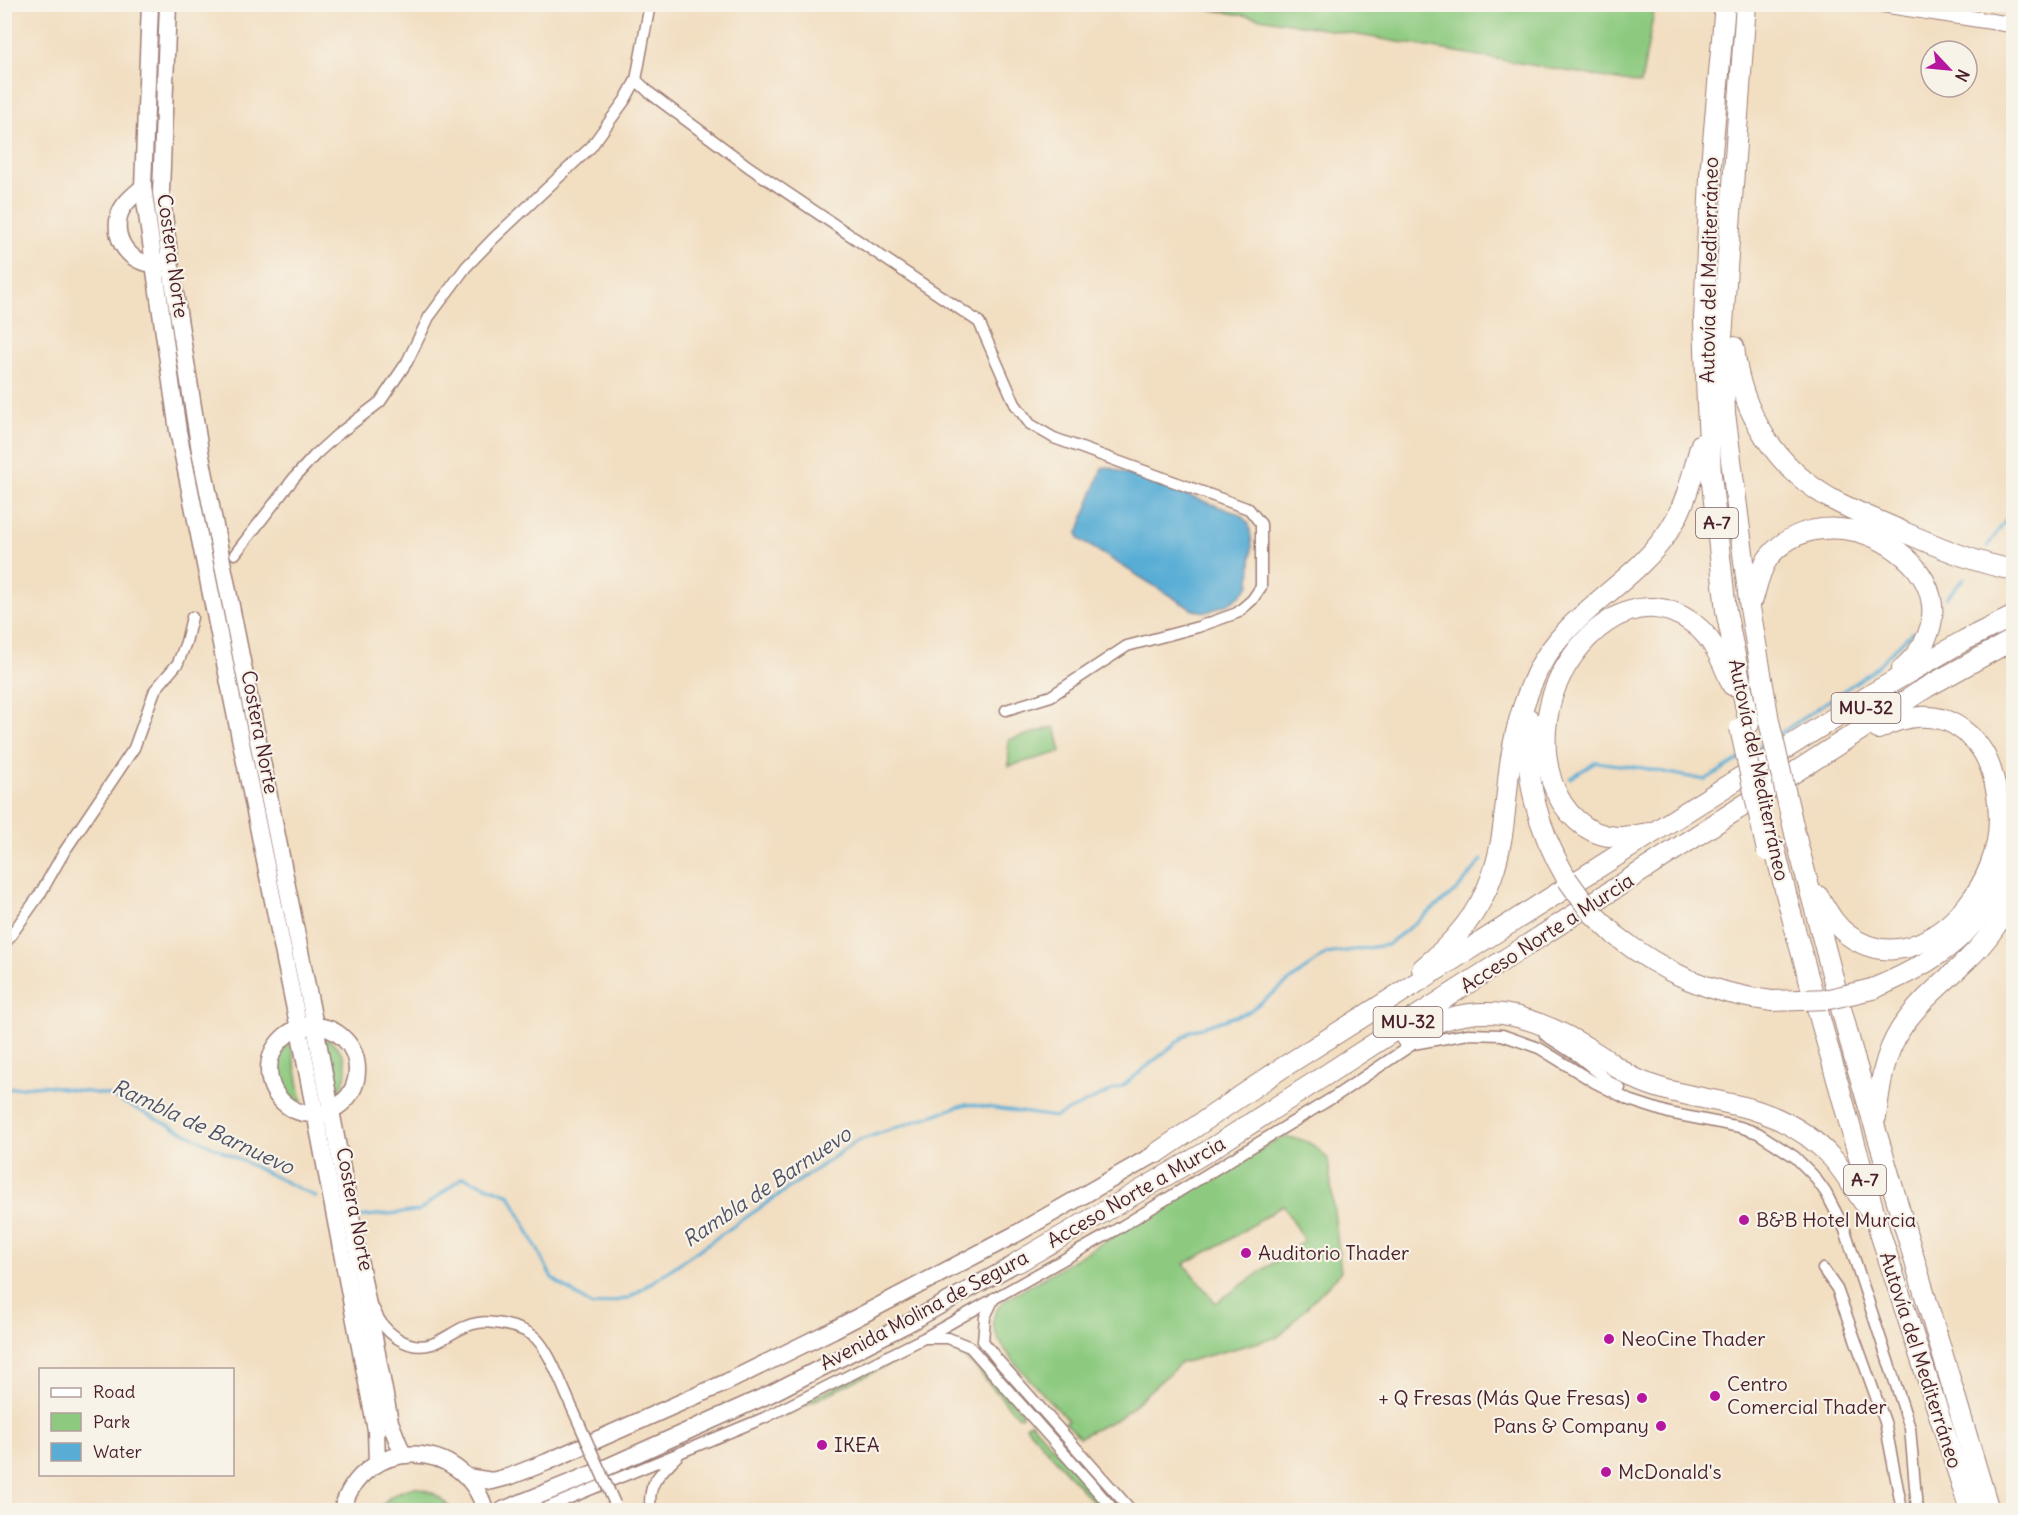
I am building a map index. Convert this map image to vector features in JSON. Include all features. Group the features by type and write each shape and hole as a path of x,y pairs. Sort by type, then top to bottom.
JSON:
{"highway":[{"path":"1715,113 1713,59 1717,4"},
{"name":"Autovía del Mediterráneo","path":"1725,4 1715,113 1704,320 1708,439 1726,611 1744,726 1770,848 1880,1233 1970,1510"},
{"name":"Autovía del Mediterráneo","path":"1746,4 1722,338 1725,412 1750,608 1769,721 1796,838 1854,1058 1989,1510"},
{"path":"1730,212 1732,321 1737,372 1750,409 1770,445 1796,474 1835,500 1967,558 2013,570"},
{"path":"1704,320 1699,341 1701,444 1713,573 1735,694 1744,726"},
{"path":"1282,1068 1421,969 1454,940 1472,916 1488,887 1496,862 1504,824 1511,762 1520,713 1538,671 1549,651 1581,614 1641,563 1669,531 1685,502 1701,444"},
{"path":"1750,608 1762,569 1768,558 1794,536 1822,529 1846,529 1863,533 1894,548 1915,566 1924,579 1932,601 1932,624 1928,636 1914,658 1875,692"},
{"path":"1655,832 1617,837 1580,824 1566,811 1556,793 1545,747 1552,697 1560,676 1573,655 1606,621 1637,609 1657,608 1675,613 1694,624 1711,642 1723,663 1735,694"},
{"path":"1156,1153 1282,1068 1875,692 1965,640 2013,616"},
{"name":"Acceso Norte a Murcia","path":"1156,1153 1485,949 1877,701 1956,653 2013,624"},
{"path":"1567,629 1551,656 1534,695 1529,718 1527,756 1541,825 1557,862 1590,910 1615,935 1648,960 1696,984 1734,996 1772,1001 1829,999 1872,989 1893,981 1928,961 1959,939 1975,922 2005,871 2013,837"},
{"name":"Acceso Norte a Murcia","path":"1018,1262 1208,1151 1927,687 2013,639"},
{"path":"1794,774 1817,766 1890,723 1906,718 1934,718 1948,721 1959,727 1977,742 1992,773 1998,802 1999,817 1995,851 1979,890 1959,915 1934,936 1922,942 1898,950 1864,945 1847,934 1831,918 1806,876"},
{"path":"1770,848 1796,966 1855,1170 1880,1233"},
{"path":"1875,1123 1884,1065 1901,1028 1921,1002 1966,962 1984,942 2000,920 2013,892"},
{"path":"1208,1151 1293,1109 1422,1028 1455,1015 1479,1011 1501,1013 1561,1032 1633,1077 1674,1093 1732,1104 1779,1118 1808,1136 1833,1160 1870,1210"}],"main road":[{"name":"Costera Norte","path":"150,4 142,188 152,264 178,431 307,1027"},
{"name":"Costera Norte","path":"168,4 161,192 170,260 200,451 323,1113 376,1430 377,1464"},
{"path":"142,188 119,216 118,232 123,246 132,257 142,262 152,264 170,260"},
{"path":"307,1027 330,1029 342,1037 352,1048 357,1062 357,1077 352,1091 343,1103 323,1113 299,1113 286,1105 275,1094 270,1079 269,1063 275,1048 285,1036 307,1027"},
{"name":"Costera Norte","path":"323,1113 359,1265 390,1422 403,1455"},
{"name":"Avenida Molina de Segura","path":"467,1477 492,1481 511,1476 727,1382 833,1330 1014,1235 1156,1153"},
{"name":"Avenida Molina de Segura","path":"503,1510 594,1473 770,1394 905,1325 1018,1262"},
{"path":"342,1510 356,1483 377,1464 403,1455 421,1455 439,1459 454,1467 467,1477 480,1497 485,1510"}],"street":[{"path":"235,554 294,478 315,455 380,402 407,362 429,317 466,267 591,147 625,100 636,80 650,4"},
{"path":"1880,4 2013,25"},
{"path":"636,80 651,94 749,167 980,322 1015,404 1030,424 1054,438 1249,509 1261,524 1261,587 1252,600 1237,613 1198,627 1128,646 1051,696 1006,710"},
{"path":"4,945 40,894 64,852 134,748 155,690 178,663 192,617"},
{"path":"1501,1013 1543,1033 1579,1057 1610,1082 1669,1113 1740,1127 1758,1133 1795,1157 1813,1175 1826,1193 1845,1230 1910,1428 1917,1510"},
{"name":"Avenida Molina de Segura","path":"541,1510 764,1418 924,1338 1114,1231 1337,1095 1413,1044 1468,1034 1502,1035 1539,1048 1629,1101 1669,1113"},
{"path":"359,1265 378,1321 403,1342 415,1345 431,1344 463,1326 480,1322 516,1327 533,1335 544,1348 617,1507"},
{"path":"1823,1269 1837,1288 1885,1422 1902,1510"},
{"path":"994,1298 985,1317 983,1341 1131,1510"},
{"path":"924,1338 948,1338 970,1347 1114,1510"},
{"path":"651,1510 649,1495 658,1476 682,1452"}],"green space":[{"path":"1185,5 1655,5 1641,84"},
{"path":"1055,727 1061,752 1009,766 1008,740"},
{"path":"323,1037 338,1049 345,1064 344,1081 334,1097"},
{"path":"291,1043 302,1103 287,1091 278,1076 279,1059"},
{"path":"1286,1137 1305,1141 1328,1159 1341,1272 1278,1337 1181,1363 1119,1418 1079,1437 1065,1422 1068,1420 1023,1372 1001,1344 993,1321 997,1310 1004,1301 1275,1141","holes":["1283,1205 1304,1241 1216,1303 1184,1264 1229,1240"]},
{"path":"929,1341 955,1345 972,1356 1022,1412 1022,1416 1018,1417 975,1367 951,1349 927,1346 783,1416 786,1411"},
{"path":"1031,1422 1109,1510 1100,1510 1026,1426"},
{"path":"415,1487 436,1495 451,1510 378,1510 394,1495"}],"water":[{"path":"1108,467 1239,514 1249,524 1252,544 1250,584 1240,596 1230,603 1207,612 1193,610 1079,539 1078,533 1102,468"}],"waterway":[{"path":"1987,547 2014,508"},
{"path":"1946,598 1964,578"},
{"path":"1778,735 1871,672 1912,632"},
{"path":"1753,751 1767,741"},
{"path":"1570,778 1596,762 1705,780 1739,759"},
{"name":"Rambla de Barnuevo","path":"356,1217 419,1211 463,1177 510,1195 552,1278 592,1306 629,1298 857,1141 966,1104 1055,1117 1124,1085 1191,1031 1248,1012 1326,954 1387,945 1457,890 1482,860"},
{"name":"Rambla de Barnuevo","path":"4,1089 43,1085 108,1095 316,1197"}],"place":[{"name":"B&B Hotel Murcia","path":"1744,1220"},
{"name":"Auditorio Thader","path":"1246,1253"},
{"name":"NeoCine Thader","path":"1609,1339"},
{"name":"Centro Comercial Thader","path":"1715,1396"},
{"name":"+ Q Fresas (Más Que Fresas)","path":"1642,1398"},
{"name":"Pans & Company","path":"1661,1426"},
{"name":"IKEA","path":"822,1445"},
{"name":"McDonald's","path":"1606,1472"}]}
